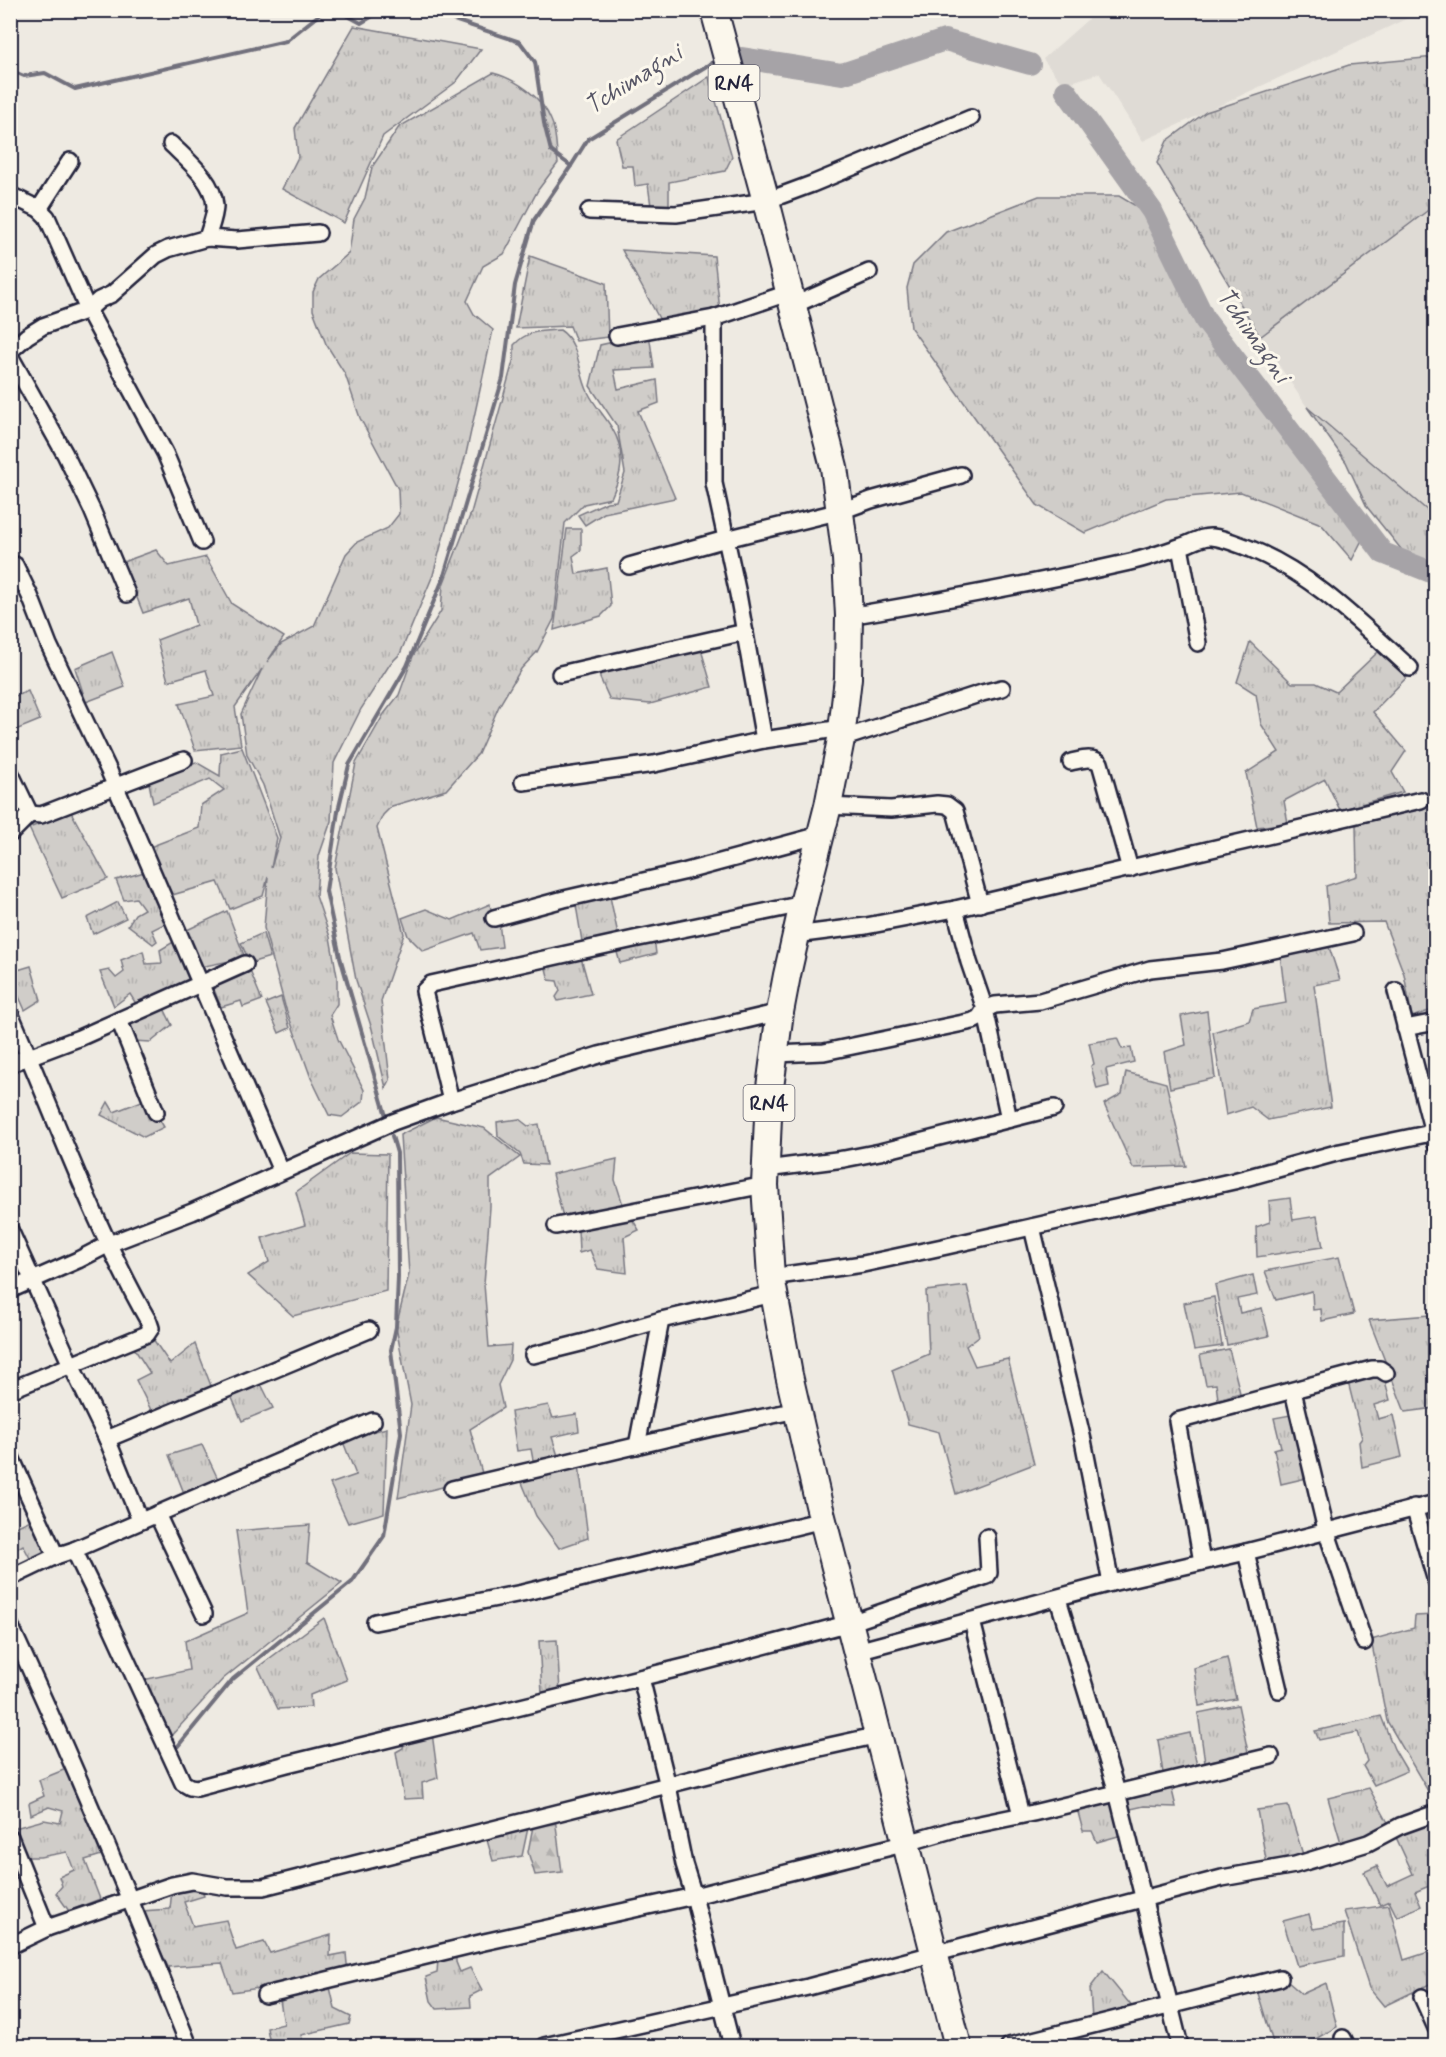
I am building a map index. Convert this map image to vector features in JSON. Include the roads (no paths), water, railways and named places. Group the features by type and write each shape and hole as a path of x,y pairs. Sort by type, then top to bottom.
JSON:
{"highway":[{"name":"RN4","path":"714,10 834,467 841,511 849,616 848,678 841,734 828,806 795,935 780,1012 769,1095 766,1177 772,1286 797,1410 823,1520 958,2046"}],"street":[{"path":"589,211 675,214 766,201 813,184 971,118"},
{"path":"171,144 201,175 214,197 215,208 207,238"},
{"path":"39,208 70,161"},
{"path":"10,195 39,208 47,217 88,310 165,453 202,542"},
{"path":"10,351 43,326 88,310 99,300 112,294 156,255 168,249 207,238 237,240 318,233"},
{"path":"617,336 714,318 790,299 869,272"},
{"path":"714,318 714,483 745,632 764,740"},
{"path":"10,356 65,454 92,510 127,594"},
{"path":"629,566 841,511 871,500 961,475"},
{"path":"849,616 1077,574 1134,561 1201,538 1212,537 1236,543 1301,575 1324,591 1410,668"},
{"path":"1180,547 1198,643"},
{"path":"15,565 49,645 116,786 281,1171"},
{"path":"560,674 745,632"},
{"path":"523,782 654,764 764,740 841,734 1002,688"},
{"path":"1071,762 1096,759 1100,763 1130,869"},
{"path":"30,814 41,815 184,760"},
{"path":"10,772 30,814"},
{"path":"795,935 866,926 980,904 1421,800"},
{"path":"828,806 891,809 937,804 952,807 980,904"},
{"path":"10,834 30,814"},
{"path":"494,918 564,899 683,872 820,835"},
{"path":"451,1101 424,992 431,984 803,904"},
{"path":"955,909 969,962 985,1009 1009,1119"},
{"path":"775,1054 824,1052 913,1035 973,1021 979,1018 985,1009 994,1005 1051,998 1150,969 1222,961 1353,933"},
{"path":"10,1064 79,1038 244,964"},
{"path":"533,1355 585,1342 772,1286 863,1264 1234,1181 1340,1152 1435,1137 1396,991"},
{"path":"10,1290 109,1244 192,1212 393,1122 451,1101 599,1055 780,1012"},
{"path":"10,1013 109,1244 151,1328 147,1334 10,1390"},
{"path":"118,1020 156,1112"},
{"path":"1405,1028 1436,1022"},
{"path":"556,1226 880,1152 1054,1108"},
{"path":"1032,1227 1083,1440 1111,1583"},
{"path":"10,1230 107,1439 140,1520"},
{"path":"637,1446 661,1320"},
{"path":"107,1439 369,1330"},
{"path":"1202,1562 1177,1420 1372,1370 1380,1369 1386,1373"},
{"path":"1293,1391 1326,1530 1364,1642"},
{"path":"453,1489 797,1410"},
{"path":"10,1578 56,1556 373,1421"},
{"path":"10,1455 15,1479 56,1556"},
{"path":"857,1651 1111,1583 1246,1552 1436,1503"},
{"path":"1414,1507 1436,1581"},
{"path":"157,1514 204,1614"},
{"path":"375,1622 522,1593 823,1520"},
{"path":"74,1550 183,1783 196,1788 850,1623 987,1576 989,1573 987,1537"},
{"path":"1246,1552 1279,1690"},
{"path":"1058,1599 1117,1792 1180,2046"},
{"path":"972,1621 1021,1815"},
{"path":"10,1625 65,1744 131,1898 189,2046"},
{"path":"641,1677 668,1786 684,1864 732,2046"},
{"path":"10,1946 47,1928 172,1885 192,1881 227,1887 263,1887 779,1757 879,1735"},
{"path":"265,1995 484,1942 694,1896 955,1829 1272,1756"},
{"path":"543,2046 808,1987 1222,1878 1295,1865 1368,1844 1400,1826 1436,1813"},
{"path":"10,1837 47,1928"},
{"path":"1009,2046 1280,1978"},
{"path":"1422,1997 1436,2028"}],"waterway":[{"name":"Tchimagni","path":"10,70 24,76 45,73 75,89 286,41 325,10"},
{"name":"Tchimagni","path":"337,10 361,23 383,10"},
{"name":"Tchimagni","path":"439,10 454,20 520,42 535,62 544,123 551,151 571,166 588,139 713,62"},
{"name":"Tchimagni","path":"742,58 842,74 945,40 1030,64"},
{"name":"Tchimagni","path":"1066,91 1152,211 1205,320 1383,553 1436,574"},
{"path":"386,1116 340,957 326,891 338,811 349,765 407,666 443,579 503,378 515,285 534,220 571,166"},
{"path":"178,1746 233,1679 352,1582 384,1536 401,1433 391,1350 396,1327 398,1277 397,1153 392,1136"}]}
